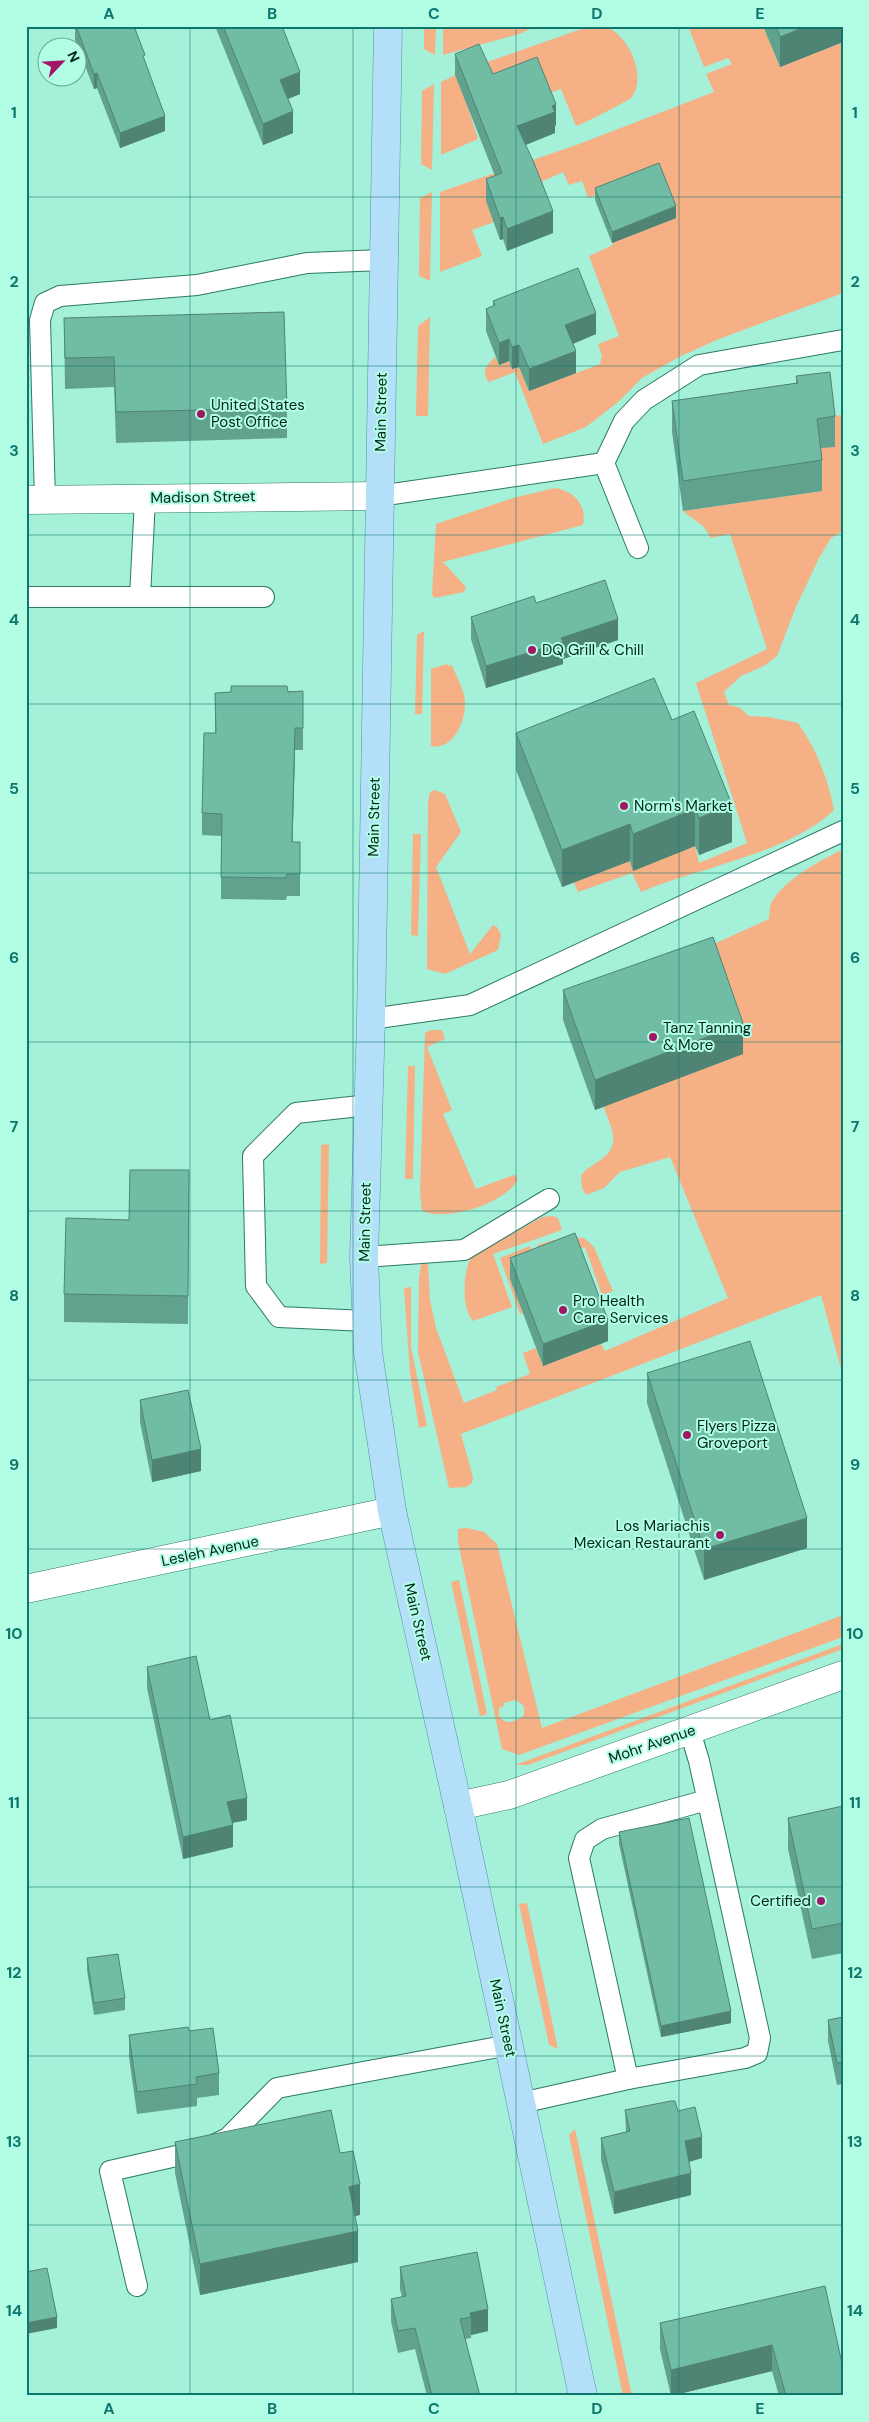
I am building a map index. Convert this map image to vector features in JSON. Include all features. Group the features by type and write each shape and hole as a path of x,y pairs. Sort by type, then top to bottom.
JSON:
{"main road":[{"name":"Main Street","path":"388,26 371,1019 364,1257 368,1352 392,1511 458,1806 583,2396"}],"street":[{"name":"Madison Street","path":"35,500 379,496"},
{"name":"Lesleh Avenue","path":"26,1589 392,1511"},
{"name":"Mohr Avenue","path":"458,1806 509,1795 843,1675"}],"lane":[{"path":"35,500 40,320 45,303 60,296 197,285 307,262 383,260"},
{"path":"638,548 604,463 624,421 644,400 699,365 843,340"},
{"path":"379,496 604,463"},
{"path":"140,597 145,499"},
{"path":"26,598 264,597"},
{"path":"371,1019 470,1005 843,831"},
{"path":"366,1321 279,1317 256,1286 253,1156 296,1113 369,1105"},
{"path":"364,1257 464,1250 548,1199"},
{"path":"521,2102 628,2079 745,2058 757,2053 760,2038 690,1731"},
{"path":"628,2079 579,1858 585,1840 602,1829 707,1800"},
{"path":"137,2286 110,2171 203,2150 228,2138 277,2088 509,2045"}],"shaded area":[{"path":"424,26 436,26 435,55 424,49"},
{"path":"443,26 537,26 519,34 443,55"},
{"path":"590,26 604,26 614,32 622,39 634,58 638,80 636,90 631,98 576,126 561,89 544,95 468,108 478,139 441,155 441,82 473,67"},
{"path":"688,26 763,26 780,67 843,42 843,293 719,339 681,356 642,378 618,402 586,427 543,444 515,372 489,382 485,375 486,368 496,357 499,365 509,361 512,369 519,367 529,391 600,364 602,356 598,344 619,336 589,256 613,245 609,190 588,198 582,181 569,185 563,172 534,185 494,222 472,230 482,256 440,272 440,192 579,144 714,92 706,74 732,64 728,58 704,67"},
{"path":"434,84 432,170 421,164 422,91"},
{"path":"432,192 430,281 419,276 420,198"},
{"path":"430,317 428,416 416,416 418,326"},
{"path":"843,415 843,531 831,538 819,558 796,607 777,656 764,666 741,676 724,692 729,705 740,708 749,716 769,717 798,723 821,765 829,787 834,810 815,825 793,838 768,849 641,892 632,873 578,892 574,882 630,861 633,870 695,846 699,863 747,843 696,683 767,649 730,534 711,538 704,527 683,511 822,491 817,449 831,416"},
{"path":"555,488 568,492 578,500 583,511 583,525 443,562 466,587 464,592 434,598 432,594 436,524 513,498"},
{"path":"424,631 422,714 415,714 417,635"},
{"path":"447,664 449,666 452,665 464,693 465,710 457,733 452,739 446,744 431,746 431,669"},
{"path":"435,790 445,794 461,832 436,867 470,954 493,925 497,927 501,935 498,950 445,974 427,969 428,803 430,792"},
{"path":"413,834 421,834 418,936 411,935"},
{"path":"843,849 843,1376 821,1295 461,1434 473,1477 472,1483 466,1487 449,1488 418,1352 419,1277 422,1259 428,1265 430,1300 436,1328 464,1403 497,1390 496,1387 530,1374 523,1353 536,1348 543,1366 601,1344 605,1351 728,1298 670,1157 620,1172 604,1188 586,1195 582,1188 581,1175 603,1158 612,1147 613,1134 604,1107 714,944 769,919 772,902 787,884 805,870"},
{"path":"431,1030 442,1030 445,1039 427,1047 452,1110 443,1114 476,1189 515,1175 518,1179 511,1188 489,1203 460,1212 445,1214 433,1214 422,1211 420,1192 425,1033"},
{"path":"408,1066 415,1066 413,1179 405,1179"},
{"path":"329,1144 327,1263 320,1264 321,1145"},
{"path":"552,1216 558,1218 562,1230 493,1254 512,1307 473,1321 466,1308 464,1290 466,1272 471,1257 542,1217"},
{"path":"565,1237 584,1238 594,1247 613,1291 602,1295 585,1247 570,1251 546,1265 537,1245"},
{"path":"530,1246 539,1268 510,1279 523,1313 520,1314 500,1258"},
{"path":"411,1287 411,1347 427,1426 419,1428 410,1373 404,1288"},
{"path":"467,1528 484,1532 497,1544 542,1728 843,1615 843,1637 519,1755 502,1749 458,1542 458,1529","holes":["516,1700 524,1706 524,1715 517,1720 508,1722 499,1716 499,1708 504,1706 503,1703"]},
{"path":"459,1580 487,1714 480,1716 451,1582"},
{"path":"843,1644 843,1649 528,1765 515,1765"},
{"path":"527,1903 558,2049 549,2045 519,1904"},
{"path":"575,2129 632,2396 623,2396 569,2135"}],"building":[{"path":"76,26 134,26 165,116 120,133 97,73 94,74 88,58 88,38 80,38"},
{"path":"223,26 282,26 300,72 280,80 293,111 263,124"},
{"path":"776,26 807,26 780,37"},
{"path":"479,44 493,74 537,57 556,104 552,106 555,112 517,126 553,211 507,229 503,217 500,218 486,179 502,173 455,54"},
{"path":"659,163 676,206 612,232 595,188"},
{"path":"578,268 596,313 565,325 576,351 529,369 519,345 512,347 509,339 499,343 486,309 495,305 493,301"},
{"name":"United States Post Office","path":"284,312 287,408 116,412 114,357 65,358 64,318"},
{"path":"830,372 835,416 817,419 822,460 683,481 672,401 798,383 796,376"},
{"path":"605,580 618,619 561,638 563,642 486,666 471,617 534,596 536,603"},
{"name":"Norm's Market","path":"654,678 672,720 694,711 732,805 699,818 695,809 633,834 630,824 562,850 516,733"},
{"path":"231,686 287,686 288,692 303,691 303,728 295,728 292,842 300,842 300,874 287,874 286,878 221,877 222,814 202,813 204,733 216,733 215,693 231,692"},
{"name":"Tanz Tanning & More","path":"713,937 743,1023 595,1080 563,990"},
{"path":"130,1170 189,1170 188,1296 64,1294 66,1218 129,1220"},
{"name":"Pro Health Care Services","path":"575,1233 608,1320 543,1344 510,1258"},
{"path":"750,1341 807,1518 704,1549 647,1373"},
{"path":"188,1390 201,1449 152,1460 140,1400"},
{"path":"196,1656 210,1720 230,1715 247,1798 227,1802 233,1825 183,1837 147,1667"},
{"name":"Certified","path":"843,1806 843,1923 812,1929 788,1818"},
{"name":"Certified","path":"689,1818 731,2011 661,2026 619,1832"},
{"path":"118,1954 125,1998 94,2003 87,1958"},
{"path":"843,2017 843,2062 837,2063 828,2020"},
{"path":"188,2027 189,2031 213,2028 219,2073 196,2077 197,2084 137,2092 129,2035"},
{"path":"675,2101 678,2111 695,2107 702,2137 685,2141 691,2173 614,2192 601,2138 630,2131 625,2110"},
{"path":"331,2110 340,2153 353,2151 360,2184 349,2187 358,2231 200,2264 175,2142"},
{"path":"477,2252 488,2309 470,2313 471,2317 460,2319 480,2396 432,2396 415,2328 398,2331 391,2299 406,2296 400,2267"},
{"path":"47,2268 57,2317 26,2323 26,2272"},
{"path":"825,2286 843,2368 843,2396 786,2396 772,2345 671,2370 660,2323"}],"place":[{"name":"United States Post Office","path":"201,414"},
{"name":"DQ Grill & Chill","path":"532,650"},
{"name":"Norm's Market","path":"624,806"},
{"name":"Tanz Tanning & More","path":"653,1037"},
{"name":"Pro Health Care Services","path":"563,1310"},
{"name":"Flyers Pizza Groveport","path":"687,1435"},
{"name":"Los Mariachis Mexican Restaurant","path":"720,1535"},
{"name":"Certified","path":"821,1901"}]}
